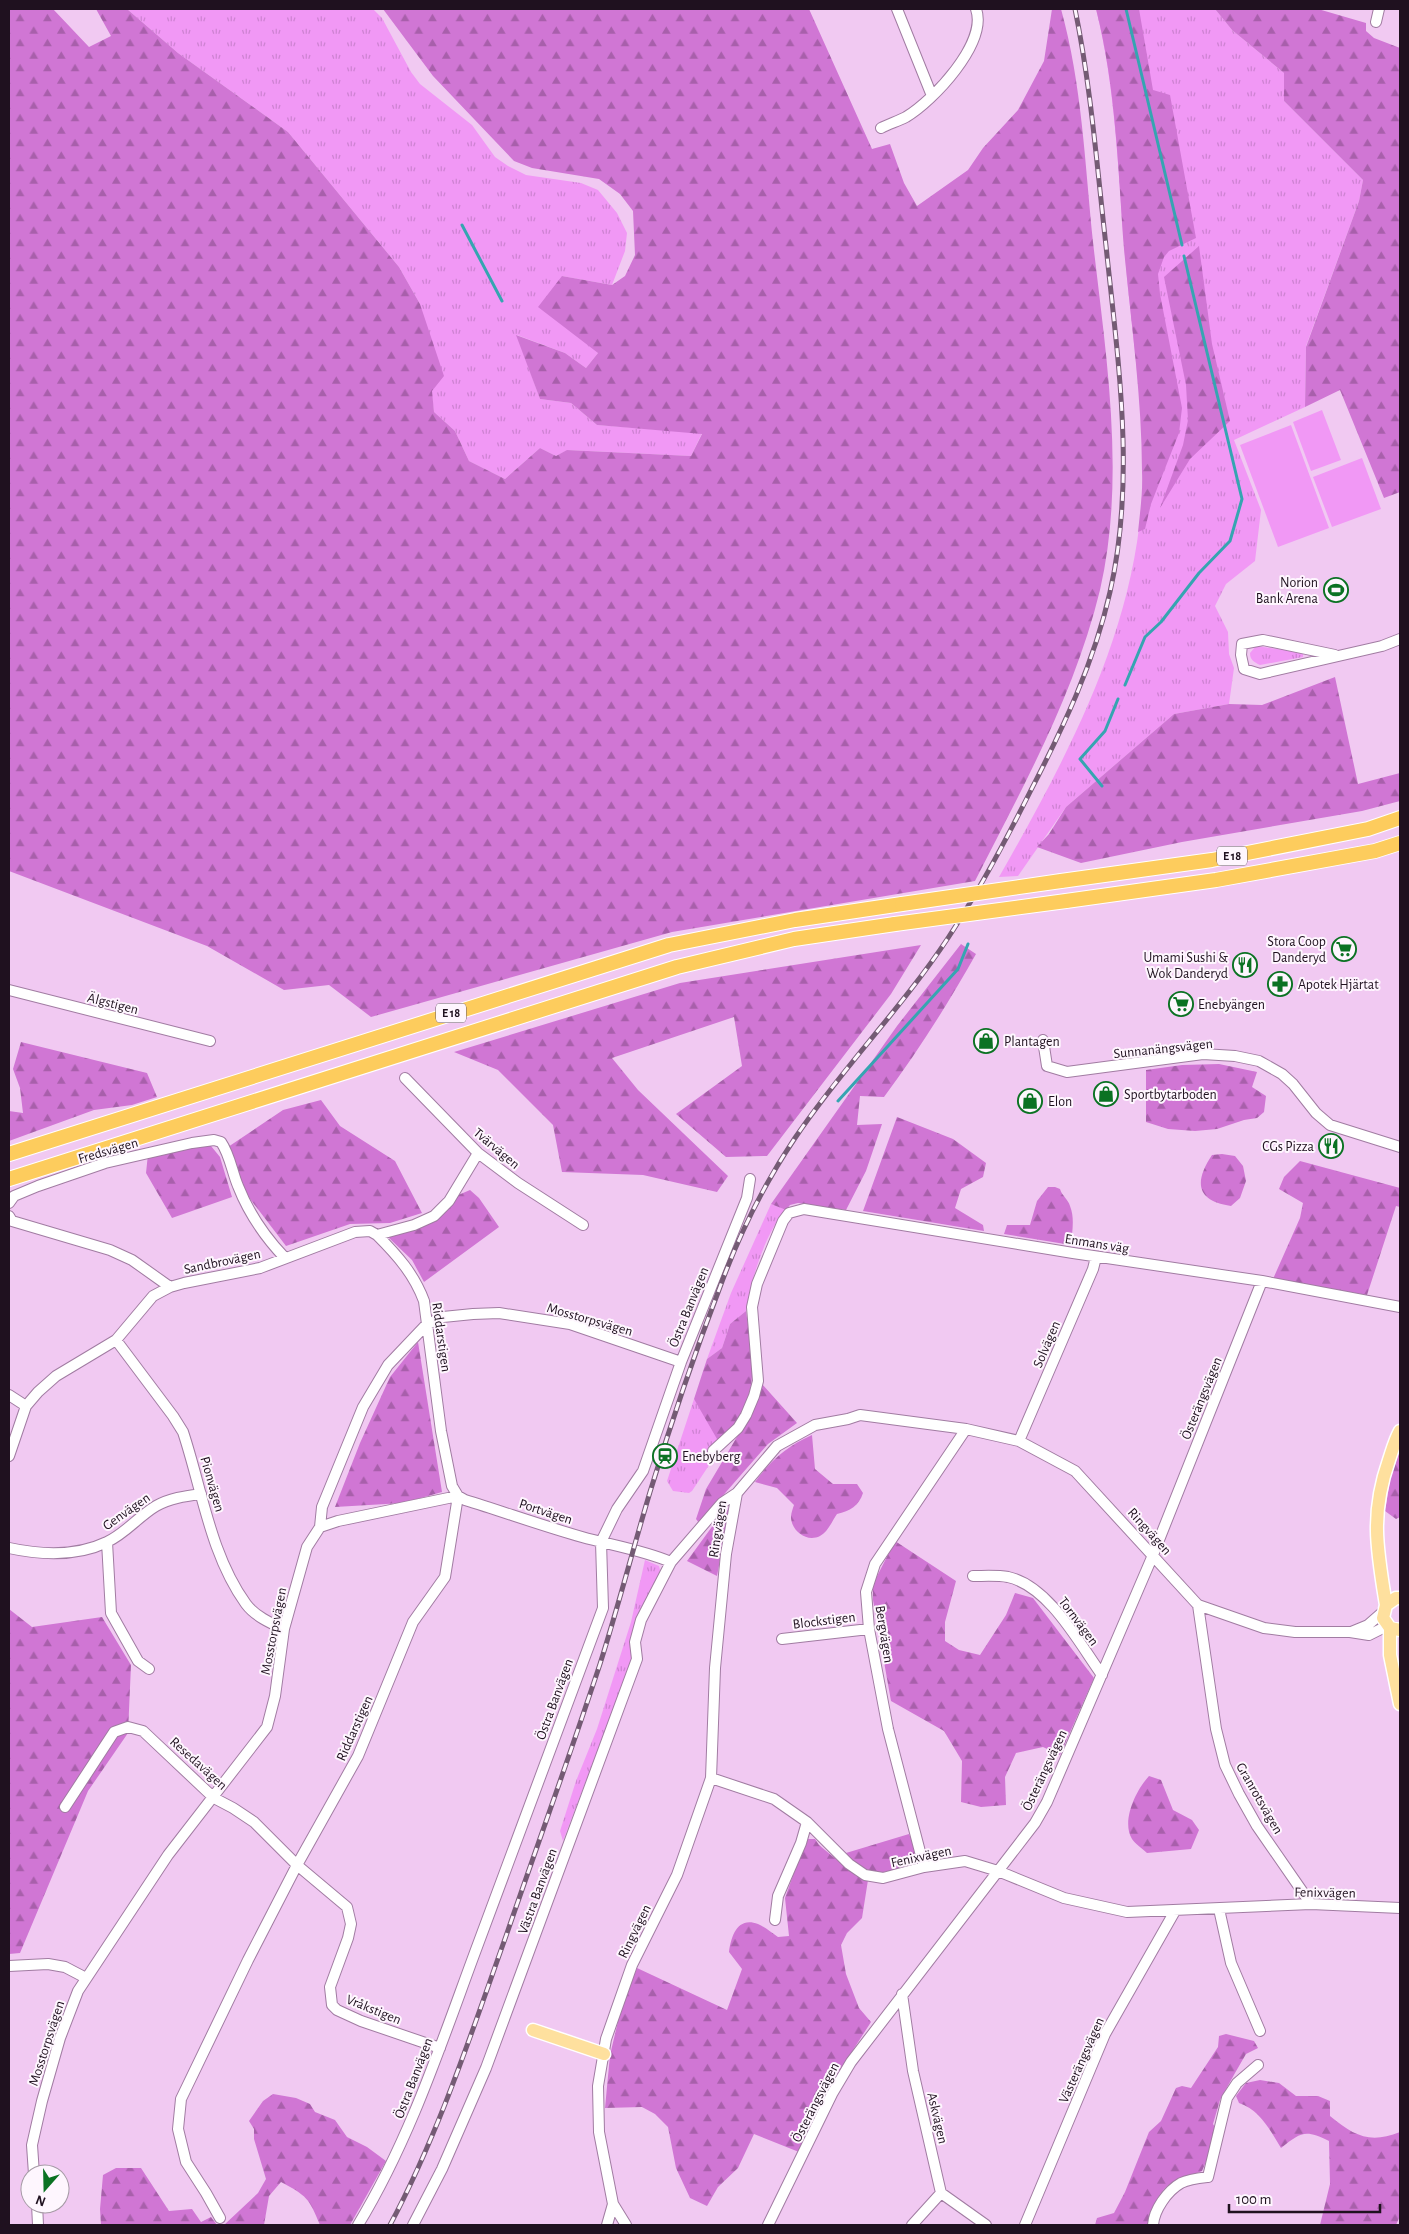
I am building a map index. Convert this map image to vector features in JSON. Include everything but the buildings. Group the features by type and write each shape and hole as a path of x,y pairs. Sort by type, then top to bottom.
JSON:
{"highway":[{"name":"E 18","path":"9,1154 668,945 795,920 1212,860 1368,829 1400,818"},
{"name":"E 18","path":"9,1179 677,967 794,939 1235,876 1375,851 1400,843"}],"main road":[{"path":"1400,1431 1380,1484 1376,1514 1376,1544 1385,1608 1384,1618 1393,1628 1390,1656 1397,1679 1400,1704"},
{"path":"1381,1575 1400,1597 1396,1598 1385,1608"},
{"path":"1397,1679 1400,1647"},
{"path":"533,2030 604,2054"}],"street":[{"path":"897,9 932,96"},
{"path":"881,128 907,116 948,81 969,50 978,15 976,9"},
{"path":"1376,22 1379,9"},
{"path":"1335,656 1251,638 1242,644 1241,655 1244,669 1260,674 1382,646 1400,639"},
{"name":"Älgstigen","path":"9,990 210,1041"},
{"name":"Sunnanängsvägen","path":"1043,1040 1047,1066 1067,1072 1203,1054 1235,1056 1259,1061 1282,1074 1293,1084 1316,1113 1330,1125 1400,1147"},
{"name":"Tvärvägen","path":"405,1078 478,1152 518,1183 583,1226"},
{"name":"Fredsvägen","path":"9,1203 14,1196 105,1163 192,1143 214,1140 221,1142 226,1149 237,1184 250,1212 268,1240 285,1258"},
{"name":"Sandbrovägen","path":"9,1456 26,1406 38,1392 56,1376 116,1340 153,1296 170,1287 260,1268 355,1232 370,1231 377,1235 414,1225 434,1216 449,1201 478,1152"},
{"name":"Östra Banvägen","path":"358,2225 376,2195 408,2128 440,2048 603,1608 601,1542 616,1509 643,1471 681,1362 747,1198 750,1178"},
{"name":"Enmans väg","path":"713,1451 738,1428 754,1396 758,1381 752,1307 757,1284 783,1221 789,1213 804,1209 1096,1257 1262,1281 1400,1307"},
{"path":"10,1219 110,1250 132,1260 170,1287"},
{"name":"Riddarstigen","path":"220,2218 186,2162 178,2129 181,2099 248,1960 358,1756 413,1622 445,1577 458,1496 452,1486 446,1460 424,1301 417,1283 377,1235"},
{"name":"Solvägen","path":"1019,1441 1096,1257"},
{"name":"Österängsvägen","path":"768,2225 832,2094 851,2062 1035,1823 1047,1802 1154,1555 1262,1281"},
{"name":"Mosstorpsvägen","path":"33,2164 32,2144 42,2101 60,2038 78,1991 168,1855 214,1798 267,1727 275,1696 284,1629 307,1547 320,1526 322,1506 363,1407 388,1365 426,1324 443,1317 473,1314 499,1314 536,1318 573,1326 681,1362"},
{"name":"Pionvägen","path":"116,1340 183,1432 218,1553 247,1605 266,1621 284,1629"},
{"path":"9,1394 26,1406"},
{"name":"Ringvägen","path":"626,2225 613,2204 599,2132 598,2086 606,2039 632,1965 677,1875 711,1778 716,1651 726,1554 737,1493 778,1446 815,1425 848,1419 860,1414 966,1429 1019,1441 1075,1471 1198,1605 1264,1628 1295,1632 1350,1632 1369,1635 1393,1628"},
{"name":"Bergvägen","path":"924,1867 888,1729 869,1629 866,1592 875,1564 966,1429"},
{"path":"671,1562 722,1503 737,1493"},
{"name":"Genvägen","path":"9,1548 36,1553 58,1554 90,1549 107,1542 158,1505 179,1497 201,1494"},
{"path":"320,1526 458,1496"},
{"name":"Portvägen","path":"458,1496 507,1513 671,1562"},
{"path":"107,1542 112,1613 138,1661 149,1669"},
{"name":"Västra Banvägen","path":"413,2225 442,2169 486,2068 637,1659 635,1642 641,1620 671,1562"},
{"name":"Tornvägen","path":"973,1576 1008,1577 1032,1588 1052,1605 1102,1674"},
{"name":"Granrotsvägen","path":"1198,1605 1216,1729 1225,1765 1238,1794 1257,1826 1311,1904"},
{"name":"Ringvägen","path":"1350,1632 1368,1625 1385,1608"},
{"name":"Blockstigen","path":"782,1638 869,1629"},
{"name":"Resedavägen","path":"65,1807 114,1732 128,1727 143,1731 214,1798 254,1822 297,1866 341,1901 347,1907 350,1914"},
{"name":"Fenixvägen","path":"711,1778 774,1799 807,1822 849,1864 865,1875 883,1878 924,1867 966,1861 998,1871 1064,1898 1127,1912 1311,1904 1400,1908"},
{"path":"775,1920 778,1896 801,1843 807,1822"},
{"path":"1218,1909 1231,1963 1260,2031"},
{"name":"Västerängsvägen","path":"1025,2225 1105,2034 1175,1911"},
{"name":"Vråkstigen","path":"350,1914 351,1924 348,1938 330,1987 332,2005 337,2010 362,2021 440,2048"},
{"path":"9,1966 48,1964 65,1967 86,1978"},
{"name":"Askvägen","path":"902,1994 913,2071 941,2193"},
{"path":"1153,2225 1153,2220 1164,2198 1180,2183 1208,2177 1228,2098 1237,2083 1258,2065"},
{"path":"912,2225 941,2193 986,2225"},
{"path":"607,2225 613,2204"}],"green space":[{"path":"9,9 53,9 89,47 111,36 96,9 127,9 178,53 288,132 399,267 420,304 444,376 432,391 434,412 455,431 469,461 505,479 540,448 556,456 567,450 691,456 702,434 597,425 571,403 540,399 516,335 565,353 586,368 598,353 538,307 562,276 612,285 625,276 635,255 633,211 620,194 599,179 532,168 514,161 433,76 383,9 809,9 872,149 890,144 904,183 917,206 968,170 983,148 1018,110 1044,61 1052,9 1061,9 1074,66 1078,95 1108,372 1113,460 1112,504 1108,547 1100,590 1077,666 1029,775 975,881 672,932 371,1017 329,985 284,990 207,946 9,871"},
{"path":"127,9 373,9 382,18 411,72 420,84 472,125 495,157 526,175 581,183 598,190 617,213 627,233 625,251 612,285 562,276 598,353 586,368 565,353 517,335 540,399 571,403 597,425 702,433 691,456 568,450 556,456 540,448 505,479 469,461 455,431 434,412 420,304 399,267 288,132 178,53"},
{"path":"1096,9 1215,9 1232,30 1284,73 1284,101 1363,180 1359,201 1306,346 1305,407 1234,440 1261,510 1255,561 1226,584 1215,606 1228,632 1229,654 1234,668 1229,704 1174,714 1066,807 1018,876 999,877 1051,782 1097,684 1115,633 1130,581 1139,527 1143,472 1139,391 1112,101 1103,39"},
{"path":"1096,9 1139,9 1153,90 1170,95 1196,238 1169,251 1164,257 1158,274 1160,294 1182,408 1179,433 1151,504 1145,529 1138,532 1142,480 1142,444 1138,388 1124,249 1112,98 1103,38"},
{"path":"1215,9 1318,9 1366,23 1366,31 1374,38 1400,48 1400,492 1384,498 1340,390 1305,407 1306,347 1359,201 1363,180 1284,101 1284,73 1232,30"},
{"path":"1199,246 1212,344 1230,421 1190,459 1160,508 1183,445 1188,420 1186,385 1164,277"},
{"path":"1322,410 1341,460 1311,471 1293,422"},
{"path":"1291,425 1329,528 1278,547 1240,445"},
{"path":"1362,458 1381,509 1332,527 1313,477"},
{"path":"1256,646 1298,652 1303,654 1303,657 1260,665 1250,655"},
{"path":"1335,677 1358,784 1400,773 1400,801 1362,811 1182,842 1081,863 1037,847 1049,834 1066,807 1174,714 1229,704 1262,705"},
{"path":"961,944 976,954 921,1045 884,1097 860,1096 857,1125 882,1124 866,1171 846,1210 798,1203 790,1205 786,1210 771,1204 897,1026"},
{"path":"921,945 891,994 767,1156 726,1157 676,1114 742,1066 734,1017 612,1058 638,1090 728,1176 717,1192 643,1175 562,1172 553,1125 498,1070 454,1052 680,983"},
{"path":"21,1042 147,1073 157,1097 132,1105 94,1110 9,1141 9,1111 23,1113 20,1088 13,1069"},
{"path":"1219,1064 1257,1072 1252,1087 1266,1096 1264,1112 1257,1118 1244,1120 1217,1129 1195,1131 1168,1129 1146,1122 1146,1070 1182,1065"},
{"path":"321,1100 340,1126 395,1161 422,1213 390,1223 350,1224 286,1246 244,1191 228,1147 283,1110"},
{"path":"897,1117 953,1139 986,1163 983,1177 961,1189 955,1208 983,1225 984,1231 863,1211"},
{"path":"211,1146 220,1157 232,1197 172,1218 146,1173 148,1154 169,1149"},
{"path":"1212,1155 1235,1156 1243,1166 1246,1181 1240,1198 1231,1206 1211,1200 1202,1189 1202,1174 1206,1165"},
{"path":"1300,1161 1400,1188 1400,1207 1396,1206 1367,1295 1273,1279 1300,1218 1303,1203 1279,1189 1284,1177"},
{"path":"1048,1187 1060,1189 1072,1211 1071,1245 1004,1234 1007,1225 1030,1225 1037,1201"},
{"path":"470,1190 479,1198 499,1227 424,1282 412,1260 389,1238 391,1234 426,1225 456,1196"},
{"path":"771,1204 786,1210 772,1230 760,1258 751,1286 746,1311 730,1324 722,1348 707,1359 731,1293"},
{"path":"746,1311 751,1345 752,1381 746,1403 725,1441 717,1439 694,1399 707,1359 722,1348 730,1324"},
{"path":"418,1342 442,1492 403,1503 335,1507 360,1443 390,1377"},
{"path":"762,1384 797,1423 768,1444 699,1523 696,1519 706,1489 750,1415"},
{"path":"694,1399 725,1441 692,1491 689,1493 673,1491 667,1481"},
{"path":"812,1435 815,1469 833,1484 857,1484 863,1493 853,1507 837,1514 828,1529 815,1538 810,1538 796,1531 791,1517 794,1505 777,1488 755,1482 780,1454"},
{"path":"1399,1452 1400,1517 1396,1519 1385,1511 1390,1480"},
{"path":"730,1509 717,1576 687,1561 722,1513"},
{"path":"895,1541 956,1581 945,1622 945,1641 959,1650 980,1655 1006,1615 1015,1593 1033,1598 1094,1678 1060,1755 1043,1747 1016,1753 1005,1777 1006,1805 981,1807 961,1802 962,1761 944,1731 891,1701 873,1600 873,1584"},
{"path":"645,1560 659,1566 661,1574 659,1589 563,1841 560,1831 576,1781 597,1729 631,1622"},
{"path":"9,1609 32,1627 102,1617 131,1665 128,1733 88,1791 20,1953 9,1954"},
{"path":"1149,1776 1161,1780 1173,1810 1192,1820 1199,1830 1191,1849 1147,1853 1132,1839 1128,1824 1129,1815 1139,1789"},
{"path":"909,1834 915,1854 912,1866 893,1871 877,1872 861,1867 846,1853"},
{"path":"808,1839 815,1839 819,1845 856,1876 868,1880 862,1918 847,1933 841,1945 846,1974 859,2008 871,2022 844,2064 799,2152 754,2134 738,2168 718,2187 707,2206 690,2198 676,2168 668,2127 655,2114 642,2107 605,2108 610,2055 621,2009 637,1968 727,2010 742,1969 729,1952 731,1940 736,1929 740,1925 751,1922 761,1925 778,1937 789,1936 785,1898 803,1847"},
{"path":"1226,2034 1254,2041 1258,2048 1246,2054 1220,2100 1213,2124 1216,2129 1209,2155 1202,2171 1176,2180 1163,2190 1153,2207 1148,2225 1095,2225 1097,2218 1114,2213 1125,2192 1149,2132 1161,2121 1176,2088 1182,2086 1191,2088 1218,2047 1219,2036"},
{"path":"1260,2080 1279,2083 1296,2096 1318,2096 1330,2101 1330,2116 1347,2129 1363,2136 1380,2137 1400,2132 1400,2216 1396,2225 1320,2225 1330,2184 1329,2141 1314,2135 1304,2134 1294,2138 1281,2148 1264,2121 1253,2110 1239,2103 1236,2096 1246,2083"},
{"path":"273,2094 296,2098 310,2104 315,2112 335,2120 347,2137 367,2147 386,2161 350,2225 320,2225 310,2203 297,2191 281,2182 269,2196 264,2225 224,2225 258,2193 266,2179 254,2139 254,2129 249,2121 263,2101"},
{"path":"116,2168 141,2168 169,2211 192,2209 201,2222 211,2217 217,2225 101,2225 100,2209 103,2175"}],"waterway":[{"path":"1126,9 1182,245"},
{"path":"462,225 502,301"},
{"path":"1125,685 1145,637 1161,622 1199,573 1230,541 1242,499 1184,256"},
{"path":"1102,786 1080,759 1105,731 1118,699"},
{"path":"838,1101 958,969 968,944"}],"railway":[{"path":"390,2225 424,2155 480,2010 600,1664 650,1492 701,1338 735,1248 753,1210 795,1138 832,1087 930,964 970,902 1021,811 1054,744 1076,695 1095,644 1110,592 1118,549 1122,506 1122,419 1115,333 1093,127 1081,38 1075,9"}],"place":[{"name":"Norion Bank Arena","path":"1336,590"},
{"name":"Stora Coop Danderyd","path":"1344,949"},
{"name":"Umami Sushi & Wok Danderyd","path":"1245,965"},
{"name":"Apotek Hjärtat","path":"1280,984"},
{"name":"Enebyängen","path":"1181,1004"},
{"name":"Plantagen","path":"986,1041"},
{"name":"Sportbytarboden","path":"1106,1094"},
{"name":"Elon","path":"1030,1101"},
{"name":"CGs Pizza","path":"1331,1146"},
{"name":"Enebyberg","path":"665,1456"}]}
